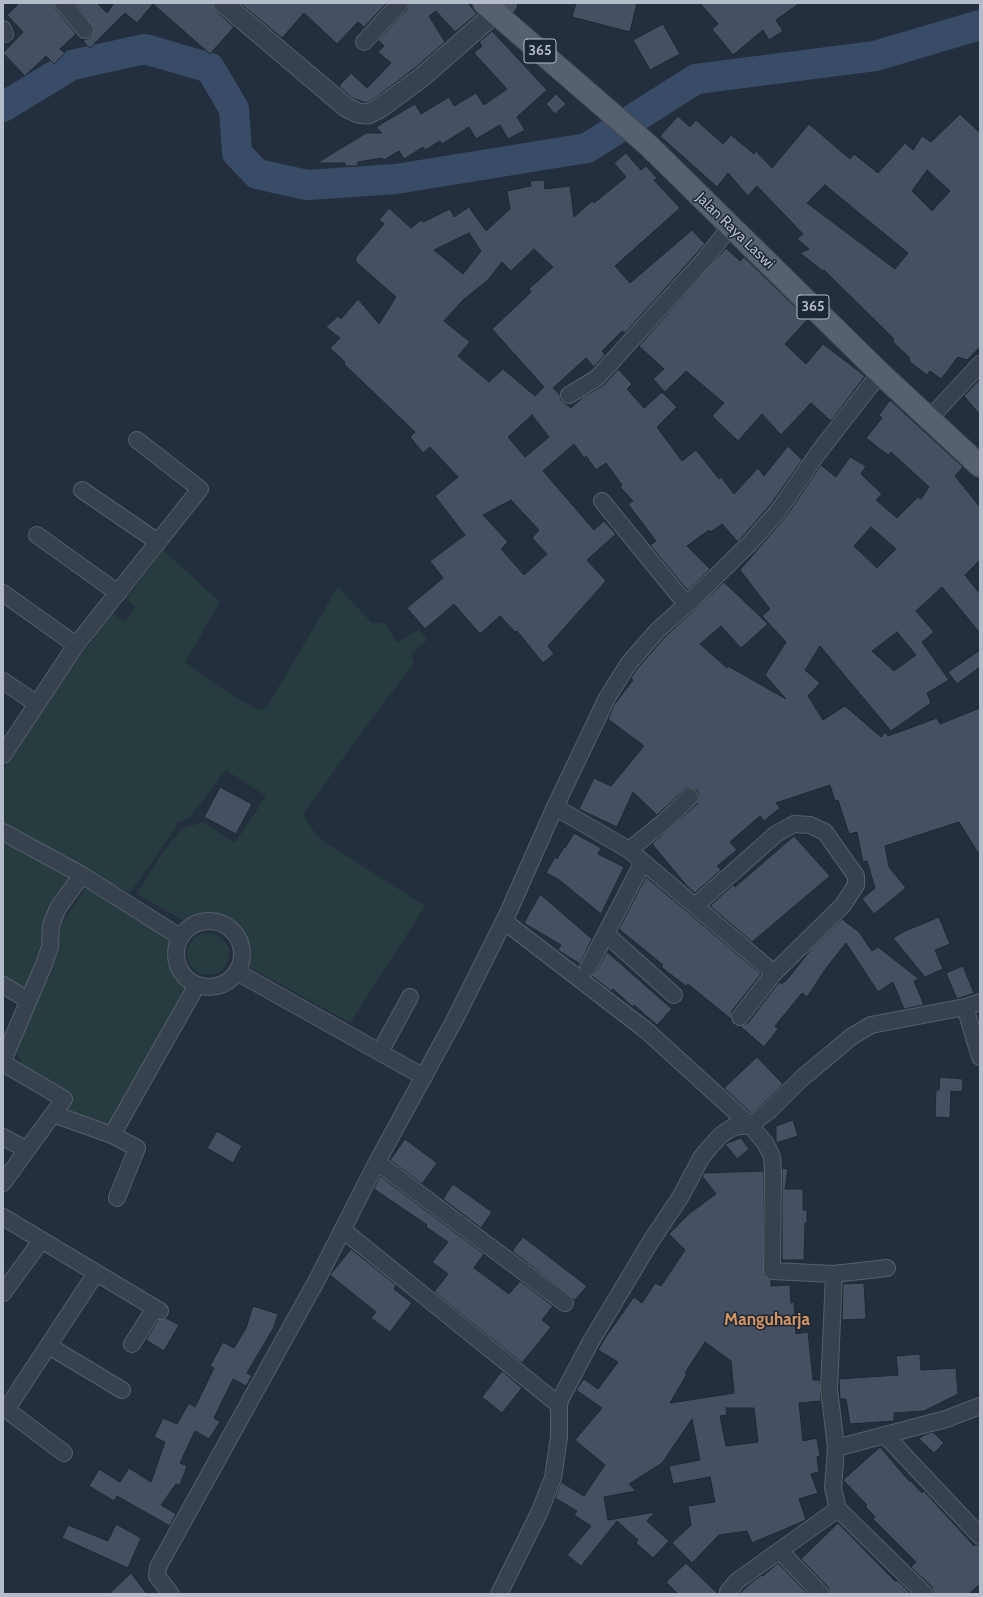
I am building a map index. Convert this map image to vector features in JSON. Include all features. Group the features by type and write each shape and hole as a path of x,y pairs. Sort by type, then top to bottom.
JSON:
{"main road":[{"name":"Jalan Raya Laswi","path":"495,6 584,89 648,145 880,373 980,466"}],"street":[{"path":"64,3 84,30"},
{"path":"364,42 400,3"},
{"path":"228,4 346,107 358,113 368,114 380,108 422,77 495,6"},
{"path":"569,396 597,378 704,260 730,226"},
{"path":"930,418 980,364"},
{"path":"171,1594 157,1576 158,1568 343,1230 377,1162 454,1021 504,921 608,698 629,663 657,631 750,543 779,510 818,453 880,373"},
{"path":"3,755 76,645 200,489 137,440"},
{"path":"82,490 158,542"},
{"path":"602,501 686,604"},
{"path":"37,535 118,593"},
{"path":"3,593 76,645"},
{"path":"3,681 37,704"},
{"path":"629,850 665,821 690,797"},
{"path":"556,807 629,850 774,973"},
{"path":"695,906 776,834 794,824 810,825 824,832 856,876 856,885 843,905 774,973 740,1017"},
{"path":"3,832 82,875 180,937"},
{"path":"588,968 644,862"},
{"path":"3,1183 64,1099 3,1062 50,947 51,925 58,908 82,875"},
{"path":"504,921 647,1031 750,1125 766,1144 772,1157 772,1271 834,1274 887,1268"},
{"path":"201,922 214,922 226,926 235,935 241,947 242,960 237,972 229,980 219,986 208,988 197,985 185,978 177,965 176,951 180,937 189,928 201,922"},
{"path":"606,934 674,995"},
{"path":"237,972 424,1077"},
{"path":"3,985 28,1000"},
{"path":"112,1135 197,985"},
{"path":"380,1052 410,997"},
{"path":"499,1594 553,1478 559,1436 559,1405 590,1343 651,1241 681,1196 701,1158 721,1135 733,1127 750,1125 770,1110 801,1079 851,1037 870,1025 973,1004 980,1057"},
{"path":"54,1114 112,1135 137,1148 117,1198"},
{"path":"3,1137 27,1150"},
{"path":"377,1162 565,1303"},
{"path":"3,1217 157,1310 132,1344"},
{"path":"343,1230 559,1405"},
{"path":"3,1293 41,1241"},
{"path":"64,1453 5,1408 49,1346 96,1273"},
{"path":"834,1274 829,1389 836,1448 833,1488 838,1509 925,1594"},
{"path":"49,1346 122,1390"},
{"path":"836,1448 946,1419 980,1406"},
{"path":"885,1435 980,1536"},
{"path":"730,1594 728,1592 737,1581 838,1509"},
{"path":"780,1550 821,1594"}],"green space":[{"path":"163,550 220,602 185,662 232,695 258,710 266,708 338,587 372,623 385,623 397,643 419,629 427,640 411,654 414,664 380,707 303,814 316,835 425,906 350,1023 246,965 243,962 246,946 243,934 229,919 198,916 188,923 137,894 164,850 182,829 203,822 235,843 266,796 226,770 189,818 177,822 175,829 130,893 3,826 3,771 27,732 86,648 113,613 125,623 136,607 126,598"},
{"path":"3,837 69,874 68,882 47,940 28,985 24,988 3,977"},
{"path":"86,887 169,939 166,953 168,960 176,978 187,990 121,1111 109,1124 98,1127 68,1112 62,1090 22,1064 16,1051 41,986 53,965 61,925"},
{"path":"204,933 212,933 220,936 226,942 229,954 226,966 220,972 212,975 204,975 196,972 190,966 187,958 187,950 190,942 196,936"}],"building":[{"path":"19,3 54,3 56,9 76,34 60,49 65,53 54,64 46,56 25,76 3,53 23,32 7,15"},
{"path":"75,3 97,3 107,13 114,3 212,3 216,11 234,27 210,54 153,4 137,23 125,13 90,48 83,41 91,37 94,28"},
{"path":"240,3 387,3 364,27 358,22 337,44 304,13 282,38"},
{"path":"409,3 468,3 477,14 455,32 436,11 429,16 445,42 415,68 374,99 366,103 352,98 339,86 351,73 367,88 391,63 378,52 384,46 378,40 407,9"},
{"path":"576,3 637,3 630,32 572,17"},
{"path":"700,3 800,3 776,20 783,31 769,40 763,30 733,55 712,29 718,24"},
{"path":"663,24 680,54 650,70 633,40"},
{"path":"492,31 547,90 517,117 525,130 508,139 500,125 476,139 469,127 442,144 440,141 425,150 423,147 404,159 399,151 384,160 382,158 358,162 357,166 345,166 345,163 317,163 366,133 382,133 376,127 415,104 421,114 449,97 454,106 476,93 484,105 507,89 474,53 482,46 479,42"},
{"path":"556,94 566,104 555,114 546,104"},
{"path":"960,114 980,133 980,347 967,360 958,357 941,379 930,371 927,375 910,362 909,357 893,342 894,339 824,270 823,271 800,253 809,249 797,239 803,234 757,186 748,196 728,173 717,187 660,136 678,116 690,127 696,120 723,144 731,135 754,154 756,151 772,168 809,124 850,159 854,154 878,173 905,143 913,150 922,136 931,142","holes":["927,170 950,191 932,211 912,191","825,185 908,253 895,269 807,203"]},
{"path":"626,153 641,170 646,166 657,178 654,180 680,208 615,266 630,283 692,230 705,244 625,333 622,331 602,351 605,355 594,367 586,358 553,388 560,395 561,400 571,408 583,397 604,385 618,369 632,384 627,389 644,408 662,392 677,407 657,427 682,461 696,450 719,479 721,477 734,494 758,468 764,476 788,446 802,460 771,504 738,542 722,524 711,532 709,530 687,546 710,569 688,591 650,545 656,541 628,504 633,501 620,487 622,485 606,463 596,470 586,456 584,458 574,444 543,471 594,530 604,521 616,534 587,560 606,581 548,646 554,654 543,663 517,631 515,632 500,616 480,634 454,604 425,629 407,608 443,578 430,561 465,535 435,496 458,477 430,447 423,453 410,437 415,432 344,364 345,362 330,348 340,338 326,327 338,316 341,319 358,299 379,324 396,297 356,262 356,257 384,224 379,220 389,208 411,228 421,220 423,222 450,209 454,217 469,207 486,231 510,209 507,191 531,186 530,181 544,180 545,189 570,186 574,217 592,201 594,203 626,177 614,163","holes":["469,233 481,251 463,274 434,250","534,249 553,267 529,289 531,292 492,329 544,387 535,396 503,369 489,382 458,356 470,342 444,321 463,300 488,280 502,262 511,271","532,415 549,437 525,457 508,437","511,500 539,530 532,538 547,554 524,575 501,549 508,542 483,515"]},
{"path":"726,248 740,261 744,257 808,319 785,344 806,364 823,344 865,376 831,421 811,403 781,435 762,414 738,441 712,416 724,403 686,371 665,392 653,379 664,369 639,346"},
{"path":"980,379 980,415 964,396"},
{"path":"890,400 963,467 955,476 980,507 980,560 965,575 980,594 980,633 942,587 916,611 934,632 922,642 949,680 927,693 931,703 891,731 820,646 805,670 820,683 808,696 823,720 845,706 881,737 885,732 888,736 937,718 940,724 980,708 980,856 959,822 885,846 889,867 906,888 874,914 862,899 875,888 867,861 863,862 857,832 849,834 838,800 835,801 830,785 776,803 780,808 764,821 760,816 730,842 737,850 717,866 721,870 695,893 687,886 652,844 697,804 699,795 697,790 688,788 684,790 657,815 633,792 617,827 579,809 594,778 611,786 644,746 608,719 614,705 633,680 631,678 636,670 664,638 724,582 768,624 741,648 721,626 700,644 727,668 728,666 786,699 765,675 786,642 762,616 770,609 740,570 787,515 821,465 836,477 850,457 866,466 861,474 882,494 876,500 897,518 918,497 921,499 929,487 891,452 888,455 866,438 882,418 879,415","holes":["871,527 896,549 877,568 854,546","897,632 916,655 894,671 872,651"]},
{"path":"980,650 980,667 957,684 948,672"},
{"path":"220,787 252,804 236,834 204,817"},
{"path":"574,833 601,848 598,854 624,867 601,914 558,879 546,873 555,857 557,859"},
{"path":"794,836 830,876 752,942 710,906 733,885 735,887"},
{"path":"646,877 761,974 732,1011 731,1019 688,984 686,986 661,967 663,965 619,929"},
{"path":"540,894 592,939 580,964 558,950 561,945 524,923"},
{"path":"939,917 950,944 935,950 943,969 925,977 893,938 905,931"},
{"path":"842,919 859,932 872,951 878,947 919,979 914,981 924,1005 904,1009 893,982 878,992 846,943 827,967 807,997 802,993 775,1026 778,1029 764,1047 740,1026 748,1023 779,982 782,984 784,981 785,982 812,948"},
{"path":"607,952 672,1009 657,1025 634,1005 633,1007 613,989 611,991 592,976 596,972"},
{"path":"963,966 974,993 957,999 946,973"},
{"path":"757,1057 783,1084 764,1103 751,1113 724,1088"},
{"path":"940,1077 963,1079 962,1092 951,1091 950,1118 935,1117 936,1090 939,1090"},
{"path":"793,1120 798,1136 776,1143 776,1126"},
{"path":"217,1131 242,1146 233,1163 207,1148"},
{"path":"741,1138 749,1149 737,1159 725,1144"},
{"path":"405,1139 437,1163 422,1184 390,1160"},
{"path":"782,1168 788,1169 785,1189 803,1189 803,1210 807,1210 807,1224 805,1223 804,1260 782,1260"},
{"path":"764,1171 764,1275 771,1280 771,1286 790,1285 791,1303 794,1302 796,1334 808,1332 813,1380 820,1380 821,1401 799,1403 803,1441 817,1438 820,1456 817,1457 819,1472 811,1474 818,1493 799,1499 806,1520 752,1543 747,1531 719,1535 692,1563 672,1543 691,1525 688,1506 715,1502 710,1477 673,1484 669,1466 700,1460 692,1419 662,1463 629,1484 636,1491 604,1497 608,1520 655,1512 647,1521 669,1541 653,1558 636,1543 638,1540 617,1521 581,1566 567,1555 591,1526 574,1515 577,1511 555,1498 561,1482 584,1496 605,1465 575,1440 602,1408 576,1390 584,1379 598,1389 618,1362 598,1350 607,1335 634,1297 642,1303 655,1283 661,1286 685,1250 669,1234 690,1213 716,1194 702,1176 704,1173","holes":["705,1342 731,1361 734,1393 670,1403 687,1374 685,1373","726,1408 754,1408 758,1442 726,1446 720,1416 727,1415"]},
{"path":"380,1176 484,1254 474,1268 509,1294 520,1281 553,1306 542,1320 551,1327 522,1363 434,1292 448,1274 432,1262 448,1242 426,1227 427,1225 374,1189"},
{"path":"453,1184 492,1212 481,1228 443,1199"},
{"path":"523,1237 587,1286 575,1300 512,1251"},
{"path":"351,1249 396,1285 394,1289 412,1303 390,1332 371,1318 376,1312 330,1275"},
{"path":"864,1283 866,1319 842,1320 843,1284"},
{"path":"253,1306 278,1314 274,1327 247,1373 252,1376 246,1386 233,1379 214,1418 220,1422 209,1439 195,1431 180,1463 187,1466 180,1485 176,1484 161,1505 176,1514 170,1526 117,1496 114,1501 89,1486 99,1469 120,1482 129,1468 151,1482 165,1442 154,1437 163,1418 177,1424 189,1403 195,1407 214,1368 210,1366 223,1342 234,1348 246,1328"},
{"path":"166,1318 179,1325 164,1351 146,1340 158,1320"},
{"path":"920,1354 921,1370 956,1368 958,1394 924,1411 894,1413 894,1421 850,1424 846,1399 840,1399 839,1379 898,1375 896,1356"},
{"path":"502,1371 522,1388 502,1413 482,1397"},
{"path":"933,1432 944,1443 934,1453 919,1439 924,1435"},
{"path":"880,1447 910,1482 911,1481 922,1493 924,1491 974,1546 975,1544 980,1545 980,1584 969,1594 934,1594 932,1587 911,1567 916,1562 873,1519 875,1517 865,1506 867,1505 843,1480"},
{"path":"838,1523 895,1581 897,1580 911,1594 830,1594 828,1587 801,1559"},
{"path":"116,1524 141,1538 128,1568 62,1538 68,1525 108,1541"},
{"path":"686,1563 718,1594 678,1594 666,1582"},
{"path":"778,1563 808,1594 739,1594 752,1582 762,1575 763,1576"},
{"path":"131,1573 147,1594 109,1594"}],"waterway":[{"path":"3,107 72,65 145,49 210,68 234,109 237,153 257,174 307,185 396,179 587,148 696,79 875,56 980,25"}],"district":[{"name":"Manguharja","path":"767,1320"}]}
